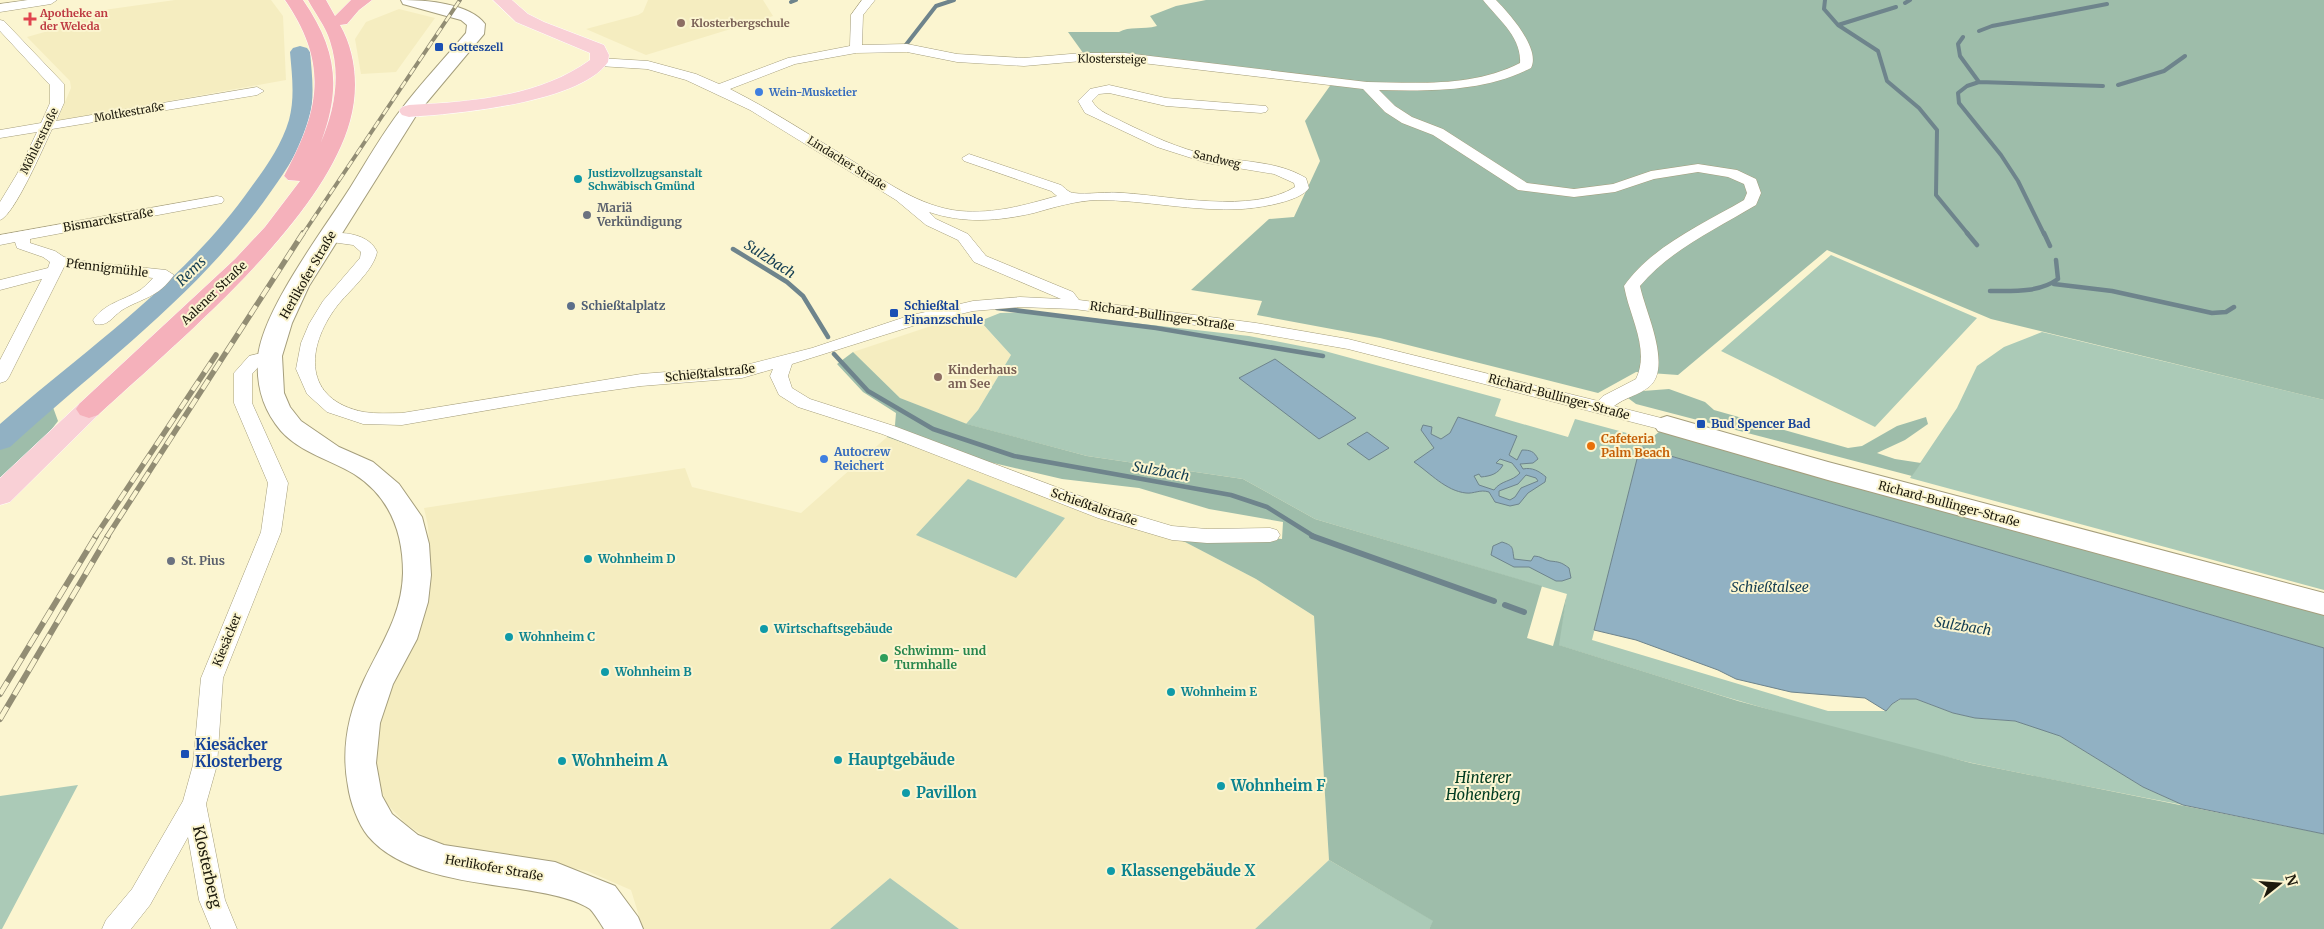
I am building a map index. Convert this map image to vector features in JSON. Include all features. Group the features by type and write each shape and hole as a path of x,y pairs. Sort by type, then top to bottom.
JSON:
{"highway":[{"path":"89,409 207,277 261,222 286,192 301,165 316,125 323,96 325,76 322,54 304,13 294,0"},
{"path":"317,0 326,12 342,44"},
{"name":"Aalener Straße","path":"89,409 183,324 262,246 296,205 331,145 344,106 346,88 341,20 344,0"},
{"path":"341,20 353,6 363,0"}],"main road":[{"name":"Herlikofer Straße","path":"409,0 467,16 473,20 476,28 470,39 409,111 298,286 280,323 270,356 272,393 278,409 292,427 330,453 364,468 390,491 408,517 416,544 417,575 413,602 402,639 378,683 364,723 360,763 366,797 380,825 406,846 444,861 555,878 604,898 624,929"},
{"path":"409,111 450,109 495,102 576,77 600,62 600,55 597,49 522,18 505,1"},
{"name":"Aalener Straße","path":"0,495 89,409"},
{"name":"Richard-Bullinger-Straße","path":"1667,425 1837,474 2324,604"}],"street":[{"path":"0,8 51,0"},
{"path":"856,49 856,15 861,5 869,0"},
{"path":"1367,86 1444,85 1490,80 1518,71 1526,65 1528,59 1526,52 1517,34 1499,9 1489,0"},
{"name":"Möhlerstraße","path":"0,24 57,84 58,100 47,126 0,215"},
{"name":"Klostersteige","path":"719,89 792,61 856,49 906,48 957,58 1024,62 1082,57 1125,57 1367,86"},
{"name":"Lindacher Straße","path":"600,62 648,65 691,77 755,107 901,197 931,222 963,237 980,259 1067,295 1074,304"},
{"path":"1367,86 1390,109 1407,120 1438,132 1523,187 1574,193 1615,188 1651,175 1698,168 1732,173 1751,182 1754,193 1751,202 1671,250 1646,268 1632,286 1640,321 1648,340 1651,364 1643,384 1609,400 1602,408"},
{"name":"Sandweg","path":"901,197 950,213 989,216 1036,208 1070,198 1125,198 1216,208 1249,205 1295,193 1302,188 1301,181 1295,177 1264,168 1207,159 1108,120 1090,110 1085,101 1090,93 1095,91 1115,90 1151,100 1199,106 1261,109"},
{"name":"Moltkestraße","path":"0,134 257,91"},
{"path":"969,158 1056,188 1070,198"},
{"name":"Bismarckstraße","path":"0,240 217,200"},
{"name":"Pfennigmühle","path":"23,236 22,245 50,254 57,266"},
{"name":"Schießtalstraße","path":"329,238 361,243 368,247 370,252 368,259 329,305 317,324 309,343 306,369 313,390 333,408 363,418 402,419 570,390 640,380 742,372 784,362"},
{"path":"0,285 57,266"},
{"name":"Pfennigmühle","path":"57,266 89,267 166,275 144,295 116,307 101,320"},
{"name":"Pfennigmühle","path":"0,377 57,266"},
{"name":"Richard-Bullinger-Straße","path":"784,362 914,320 973,306 1020,302 1074,304 1256,328 1348,344 1667,425"},
{"name":"Kiesäcker","path":"115,929 141,897 194,804 205,765 212,678 271,532 278,483 243,403 242,374 255,360 270,356"},
{"name":"Schießtalstraße","path":"784,362 779,376 785,391 804,404 888,430 1105,513 1172,533 1207,536 1270,535"},
{"name":"Klosterberg","path":"194,804 212,900 224,929"}],"shaded area":[{"path":"175,0 271,0 283,16 286,80 57,121 71,88 70,81 27,37 55,29 61,16"},
{"name":"Klosterbergschule","path":"648,0 763,0 773,16 646,55 586,29 638,15 643,12"},
{"path":"399,9 435,18 396,72 361,74 355,39 366,22"},
{"name":"Kinderhaus am See","path":"973,314 1011,355 978,410 966,424 900,398 853,352 964,315"},
{"path":"887,437 1185,542 1256,579 1314,616 1329,860 1255,929 959,929 890,878 830,929 643,929 631,890 587,871 506,855 454,851 427,838 406,824 387,804 373,770 374,727 431,578 428,526 424,508 685,468 692,487 801,513"}],"green space":[{"path":"1206,0 2324,0 2324,400 1991,319 1827,250 1678,375 1636,372 1598,393 1380,338 1257,315 1262,301 1191,290 1269,219 1294,217 1320,161 1305,121 1332,83 1086,57 1068,32 1119,32 1127,29 1157,26 1150,16 1176,6"},
{"path":"1831,255 1977,318 1875,427 1721,351"},
{"path":"1037,312 1249,336 1321,350 1501,399 1495,416 1568,437 1575,419 1649,439 1640,447 1592,640 1828,711 1886,711 1892,704 1901,699 1916,699 1953,713 1975,718 2015,721 2060,736 2143,787 2183,805 1998,769 1920,751 1764,708 1609,661 1558,645 1567,594 1315,519 1243,479 1087,456 966,424 978,410 1011,355 980,321 1000,313"},
{"path":"2042,332 2324,400 2324,590 1910,478 1957,408 1977,366 2004,347"},
{"name":"Hinterer Hohenberg","path":"853,352 900,398 967,424 1087,456 1243,479 1315,519 1542,586 1527,638 1553,646 1567,594 1559,645 1738,701 1971,763 2324,834 2324,929 1429,929 1433,921 1329,860 1314,616 1256,579 1185,542 887,437 895,425 896,413 863,392 837,364","holes":["972,458 1062,479 1139,488 1209,509 1283,522 1282,539 1181,530 1035,485"]},
{"path":"46,388 58,421 45,438 0,484 0,425"},
{"path":"1669,389 1705,402 1714,410 1848,448 1862,446 1897,426 1926,417 1928,424 1905,440 1877,453 1895,459 1921,463 1912,476 1636,404 1628,398 1643,391"},
{"path":"1664,428 2324,609 2324,648 1640,447"},
{"path":"968,479 1065,518 1016,578 916,535"},
{"path":"78,785 2,929 0,929 0,796"},
{"path":"1329,860 1434,921 1429,929 1255,929"},
{"path":"890,878 959,929 830,929"}],"water":[{"path":"1275,359 1356,418 1319,439 1239,378"},
{"path":"1458,417 1517,436 1509,455 1517,460 1522,450 1533,453 1538,459 1533,463 1520,464 1523,469 1532,469 1541,473 1546,477 1545,482 1528,493 1519,504 1510,506 1495,502 1489,492 1466,493 1452,489 1438,481 1414,462 1434,448 1421,430 1423,425 1432,427 1431,434 1441,439 1450,433","holes":["1500,459 1512,463 1520,473 1500,484 1494,490 1479,485 1474,476 1479,474 1481,477 1485,477 1496,472 1503,465 1496,463","1526,475 1536,478 1538,481 1521,488 1515,497 1510,500 1499,496 1499,491 1518,484"]},
{"path":"1367,432 1389,448 1369,460 1347,444"},
{"name":"Schießtalsee","path":"1640,447 2324,648 2324,834 2183,805 2143,787 2060,736 2015,721 1975,718 1953,713 1916,699 1900,699 1886,711 1865,698 1791,692 1736,679 1718,670 1636,640 1594,630"},
{"path":"1502,542 1512,548 1514,559 1531,561 1536,556 1560,563 1569,568 1571,578 1556,581 1529,567 1514,567 1491,555 1493,546"}],"waterway":[{"path":"791,2 796,0"},
{"path":"905,46 936,6 954,0"},
{"path":"1825,0 1824,9 1838,25"},
{"path":"1905,3 1910,0"},
{"path":"1979,31 1992,26 2107,4"},
{"path":"1838,25 1896,7"},
{"path":"1838,25 1878,51 1887,81 1919,108 1937,130 1936,195 1968,234"},
{"path":"1963,37 1958,44 1960,56 1979,82"},
{"name":"Rems","path":"0,440 180,284 214,250 245,213 272,174 297,127 301,112 302,95 300,52"},
{"path":"2118,85 2164,71 2185,56"},
{"path":"1979,82 2103,86"},
{"path":"1979,82 1967,86 1958,93 1959,103 2001,155 2018,181 2044,234"},
{"path":"1967,233 1977,245"},
{"path":"2044,233 2050,246"},
{"name":"Sulzbach","path":"733,249 787,282 803,296 828,337"},
{"path":"1990,291 2034,289 2051,284 2058,279 2056,260"},
{"path":"2054,284 2112,291 2212,313 2226,312 2234,307"},
{"path":"997,308 1156,328 1323,356"},
{"name":"Sulzbach","path":"834,354 868,391 933,429 1014,456 1231,495 1267,507 1315,537"},
{"name":"Sulzbach","path":"1312,536 1494,601"},
{"name":"Sulzbach","path":"1505,605 1524,612"}],"railway":[{"path":"303,234 460,0"},
{"path":"107,537 303,233"},
{"path":"95,537 216,355"},
{"path":"0,694 96,536"},
{"path":"0,719 108,536"}],"place":[{"name":"Apotheke an der Weleda","path":"30,19"},
{"name":"Klosterbergschule","path":"681,23"},
{"name":"Gotteszell","path":"439,47"},
{"name":"Wein-Musketier","path":"759,92"},
{"name":"Justizvollzugsanstalt Schwäbisch Gmünd","path":"578,179"},
{"name":"Mariä Verkündigung","path":"587,215"},
{"name":"Schießtalplatz","path":"571,306"},
{"name":"Schießtal Finanzschule","path":"894,313"},
{"name":"Kinderhaus am See","path":"938,377"},
{"name":"Bud Spencer Bad","path":"1701,424"},
{"name":"Cafeteria Palm Beach","path":"1591,446"},
{"name":"Autocrew Reichert","path":"824,459"},
{"name":"Wohnheim D","path":"588,559"},
{"name":"St. Pius","path":"171,561"},
{"name":"Wirtschaftsgebäude","path":"764,629"},
{"name":"Wohnheim C","path":"509,637"},
{"name":"Schwimm- und Turmhalle","path":"884,658"},
{"name":"Wohnheim B","path":"605,672"},
{"name":"Wohnheim E","path":"1171,692"},
{"name":"Kiesäcker Klosterberg","path":"185,754"},
{"name":"Hauptgebäude","path":"838,760"},
{"name":"Wohnheim A","path":"562,761"},
{"name":"Wohnheim F","path":"1221,786"},
{"name":"Pavillon","path":"906,793"},
{"name":"Klassengebäude X","path":"1111,871"}]}
